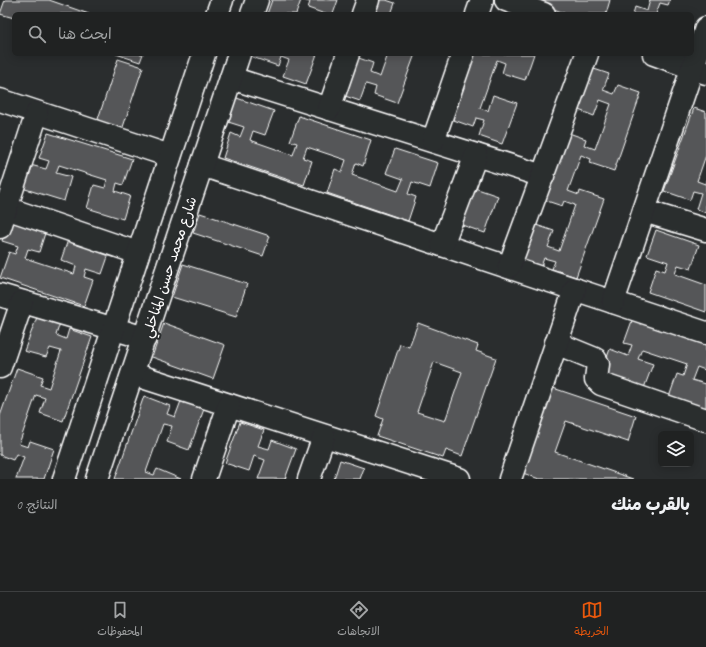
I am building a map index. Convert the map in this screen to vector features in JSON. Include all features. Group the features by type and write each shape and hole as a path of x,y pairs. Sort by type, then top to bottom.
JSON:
{"street":[{"path":"253,12 257,0"},
{"path":"364,12 368,0"},
{"path":"478,12 482,0"},
{"path":"506,0 539,12"},
{"path":"614,302 644,211 699,71 706,28"},
{"path":"64,479 203,56"},
{"name":"شارع محمد حسن المناخلي","path":"97,479 238,56"},
{"path":"329,109 347,56"},
{"path":"432,141 462,56"},
{"path":"509,267 587,56"},
{"path":"659,56 699,71"},
{"path":"231,78 543,176"},
{"path":"0,100 170,156"},
{"path":"38,113 3,217 138,253"},
{"path":"442,245 476,155"},
{"path":"202,165 706,333"},
{"path":"644,211 706,230"},
{"path":"510,479 575,289"},
{"path":"0,295 145,338"},
{"path":"0,367 22,302"},
{"path":"556,343 595,359 598,364 596,379 601,384 706,420"},
{"path":"133,374 324,436 413,472 459,479"},
{"path":"204,479 229,405"},
{"path":"309,479 324,436"}],"building":[{"path":"5,0 49,0 83,12 12,12 12,17 0,14"},
{"path":"272,0 301,0 297,12 268,12"},
{"path":"303,0 338,0 334,12 319,12 308,8 310,2"},
{"path":"370,0 386,0 395,3 392,12 366,12"},
{"path":"530,0 610,0 607,12 562,12"},
{"path":"650,0 670,0 668,5 660,3 657,12 634,12 635,7 647,11"},
{"path":"122,56 142,56 140,62"},
{"path":"316,56 306,84 283,76 289,60 281,57 278,66 252,57"},
{"path":"350,56 373,63 370,73 380,77 387,56 414,56 397,103 374,95 376,87 366,84 360,101 336,93"},
{"path":"469,56 533,56 525,80 502,73 505,63 497,60 480,108 488,111 493,95 517,103 502,144 479,136 484,120 476,118 473,127 448,118"},
{"path":"118,59 143,67 122,130 97,122"},
{"path":"585,66 609,74 603,90 614,94 618,85 641,93 614,171 590,163 591,159 581,155 568,191 579,195 580,191 604,199 576,277 552,269 555,261 544,258 539,272 515,264 530,223 554,231 548,247 559,251 575,205 564,201 562,206 538,198 563,131 586,139 584,145 595,149 611,104 600,100 594,116 571,107"},
{"path":"231,96 274,111 265,135 253,131 250,140 293,155 297,143 290,141 299,116 371,140 363,166 356,163 352,175 398,191 403,179 386,173 395,149 438,163 430,188 412,182 408,194 416,197 408,221 327,193 335,169 342,172 346,160 307,147 303,158 312,161 304,185 223,158 231,133 240,137 244,127 222,120"},
{"path":"694,108 706,112 706,155 697,181 705,184 706,180 706,213 696,209 701,193 693,191 690,200 664,191"},
{"path":"48,133 132,159 123,185 117,183 115,191 130,196 123,219 87,208 94,185 105,188 107,180 59,165 56,173 71,177 64,201 22,188 30,165 46,169 49,161 39,158"},
{"path":"466,185 498,196 485,233 453,222"},
{"path":"200,213 270,236 263,256 193,233"},
{"path":"10,218 46,230 39,252 28,249 25,258 74,274 76,266 61,260 69,237 110,251 102,274 86,269 84,277 93,280 84,306 0,278 9,252 15,254 18,246 2,241"},
{"path":"656,230 699,245 691,269 678,265 675,274 706,285 706,312 648,292 656,268 665,271 668,262 647,255"},
{"path":"183,264 247,284 236,317 172,297"},
{"path":"39,312 61,320 56,335 66,339 69,329 92,337 63,421 40,413 45,398 36,395 19,444 28,447 30,441 54,449 44,479 16,479 24,457 16,454 13,460 0,455 0,416 17,368 43,377 40,385 49,388 61,351 50,348 46,357 24,351"},
{"path":"633,318 706,344 705,370 697,367 692,380 706,384 706,412 668,400 677,374 683,376 687,364 642,349 638,359 653,364 644,388 601,374 610,349 628,356 632,345 624,343"},
{"path":"164,323 225,345 213,379 152,357"},
{"path":"418,323 478,345 476,351 496,358 462,456 446,450 443,458 377,436 383,419 376,416 400,344 409,347","holes":["434,362 462,372 445,421 417,412"]},
{"path":"553,388 636,416 628,442 566,421 555,452 633,479 539,479 523,473"},
{"path":"144,396 170,406 167,414 175,417 181,401 204,409 189,450 167,442 172,426 163,424 146,472 154,475 157,469 181,479 115,479"},
{"path":"240,422 264,430 258,446 269,449 272,440 296,449 285,479 258,479 265,460 254,456 249,471 225,463"},
{"path":"340,460 364,468 360,479 334,479"}]}
